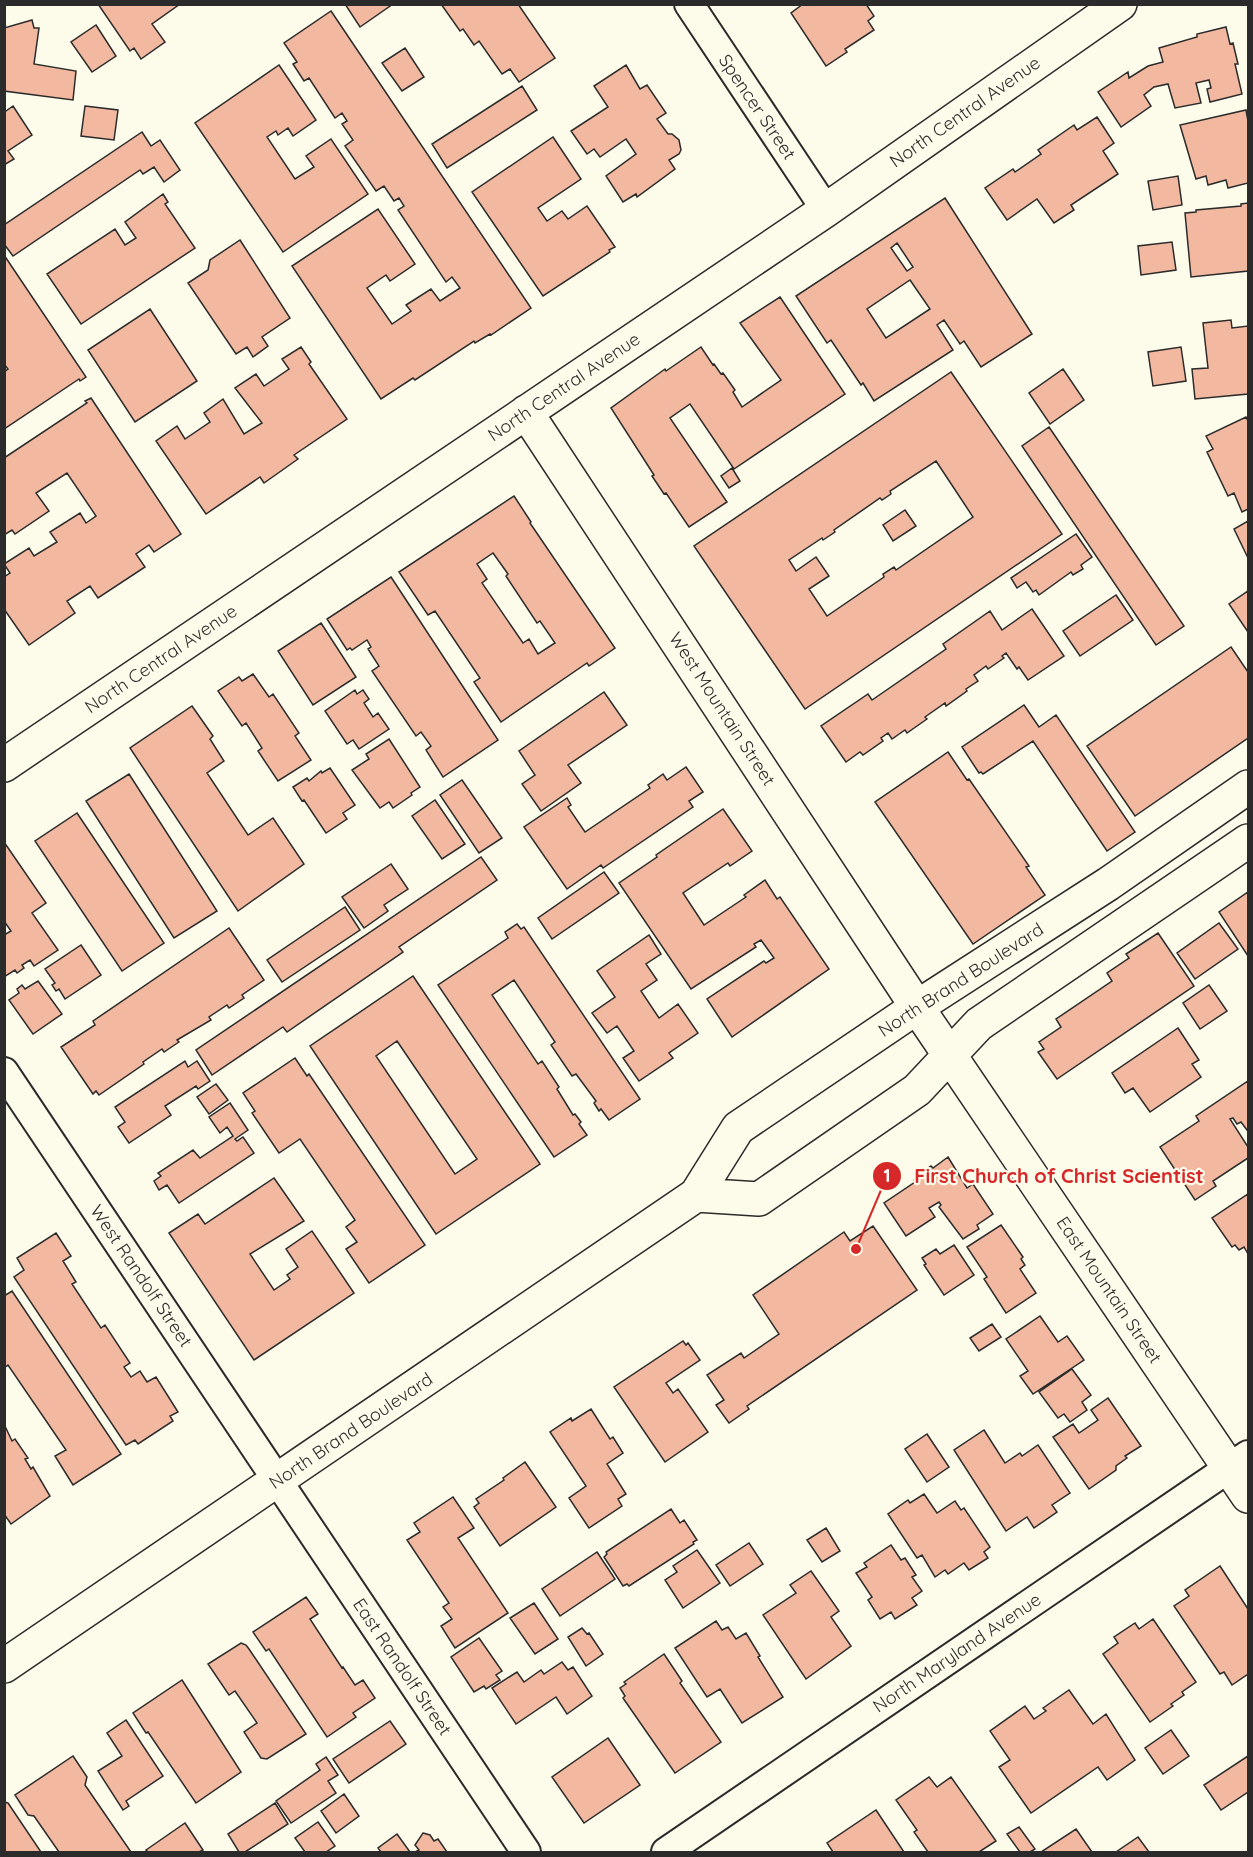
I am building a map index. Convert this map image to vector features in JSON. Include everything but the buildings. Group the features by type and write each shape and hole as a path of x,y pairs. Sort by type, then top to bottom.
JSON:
{"street":[{"name":"Spencer Street","path":"688,4 826,210"},
{"name":"North Central Avenue","path":"4,765 826,210 1120,4"},
{"name":"West Mountain Street","path":"526,412 950,1056"},
{"name":"North Brand Boulevard","path":"4,1666 696,1196 738,1128 917,1007 1108,884 1248,787"},
{"path":"696,1196 759,1199 917,1090 979,1024 1248,841"},
{"name":"East Mountain Street","path":"950,1056 1239,1461 1248,1496"},
{"name":"West Randolf Street","path":"4,1072 278,1480"},
{"name":"North Maryland Avenue","path":"666,1852 1239,1461"},
{"name":"East Randolf Street","path":"278,1480 526,1852"}],"place":[{"name":"First Church of Christ Scientist","path":"856,1249"}]}
